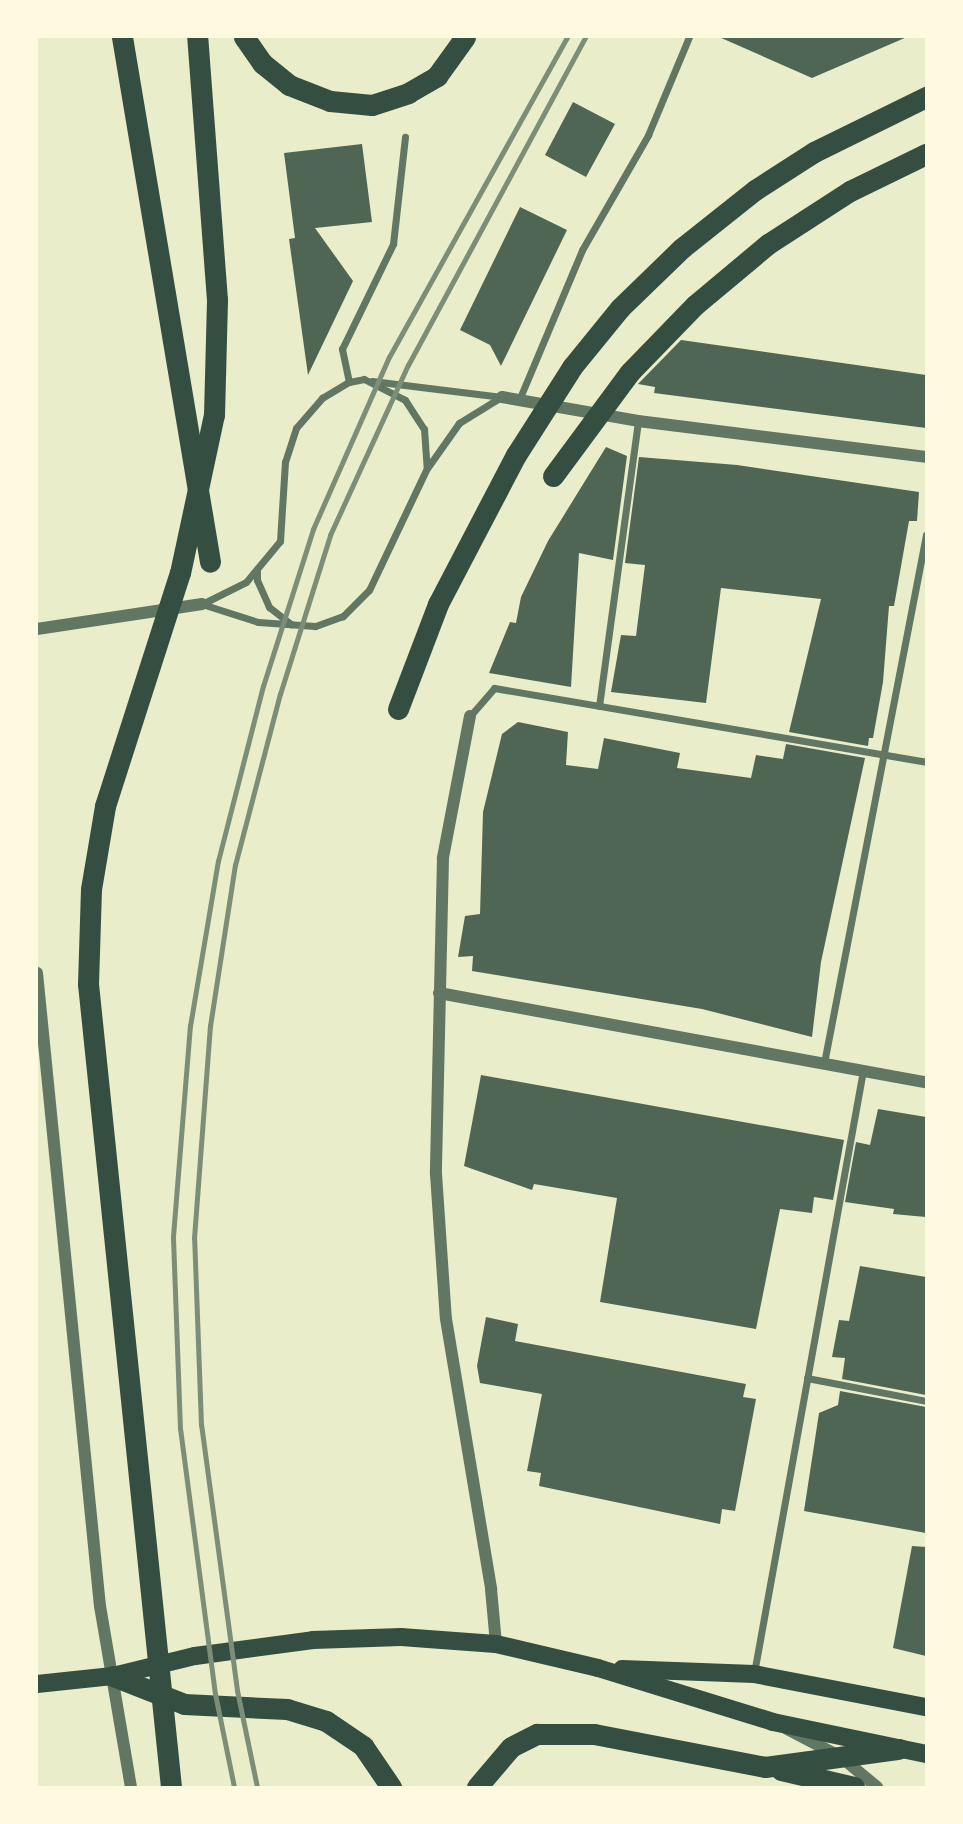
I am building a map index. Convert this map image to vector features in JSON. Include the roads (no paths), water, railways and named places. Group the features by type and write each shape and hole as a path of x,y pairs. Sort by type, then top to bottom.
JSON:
{"highway":[{"path":"122,37 209,562"},
{"path":"171,1787 88,984 91,889 105,806 180,573 214,415 217,300 197,37"},
{"path":"244,37 262,63 289,85 331,101 372,105 408,93 437,76 465,37"},
{"path":"398,709 438,604 516,455 572,367 620,308 682,248 755,190 814,152 926,97"},
{"path":"553,475 630,372 695,305 768,244 850,191 926,154"},
{"path":"113,1676 184,1704 287,1709 326,1721 363,1746 391,1787"},
{"path":"477,1787 511,1747 537,1734 594,1734 854,1787"},
{"path":"765,1767 899,1749"}],"main road":[{"path":"43,1683 113,1676 195,1656 313,1640 401,1637 496,1644 598,1668 773,1722 926,1755"},
{"path":"598,1668 754,1674 926,1707"}],"street":[{"path":"519,400 582,250 648,135 689,37"},
{"path":"349,382 342,349 393,244 405,137"},
{"path":"364,380 405,400 424,429 427,468"},
{"path":"37,629 202,604 246,582 279,541 285,462 296,428 322,398 349,382 364,380 502,397 638,421 926,457"},
{"path":"202,604 258,622 291,625 315,626 343,616 369,590 427,468 459,423 502,397"},
{"path":"599,706 638,421"},
{"path":"824,1063 926,535"},
{"path":"257,569 257,580 269,607 291,625"},
{"path":"496,1644 491,1589 446,1319 436,1174 443,858 470,716 494,688 926,762"},
{"path":"37,973 42,1097 100,1606 131,1787"},
{"path":"439,993 926,1082"},
{"path":"754,1674 863,1070"},
{"path":"807,1378 926,1401"},
{"path":"773,1722 841,1757 877,1787"}],"railway":[{"path":"234,1787 215,1694 180,1429 173,1236 190,1026 218,861 263,686 313,529 389,357 567,37"},
{"path":"257,1787 237,1690 201,1425 194,1238 210,1026 235,865 280,694 330,535 408,365 585,37"}]}
